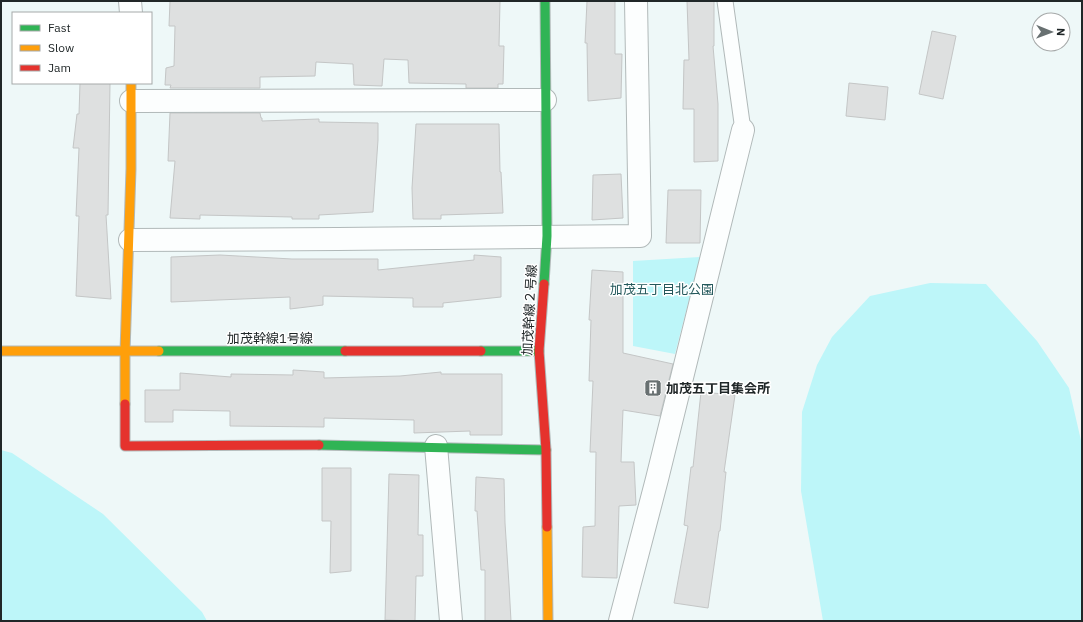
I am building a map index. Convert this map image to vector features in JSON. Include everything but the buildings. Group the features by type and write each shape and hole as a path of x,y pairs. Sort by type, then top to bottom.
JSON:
{"street":[{"path":"130,1 130,12"},
{"name":"加茂幹線２号線","path":"545,1 547,236 539,351 546,450 548,621"},
{"path":"130,240 338,240 547,236 640,236 636,1"},
{"path":"545,100 131,92 130,240 125,352 125,446 245,444 436,446 546,450"},
{"path":"620,621 657,479 743,130"},
{"name":"加茂幹線1号線","path":"1,351 539,351"},
{"path":"436,446 451,621"}],"lane":[{"path":"725,1 743,130"}],"green space":[{"name":"加茂五丁目北公園","path":"700,257 675,354 633,346 633,261"},
{"path":"930,283 986,284 1037,341 1069,388 1082,445 1082,621 823,621 801,491 802,412 817,365 832,337 870,296"},
{"path":"1,450 12,453 103,514 202,612 207,621 1,621"}],"traffic: fast":[{"path":"544,284 547,236 545,1"},
{"path":"159,351 345,351"},
{"path":"481,351 539,351"},
{"path":"319,445 546,450"}],"traffic: slow":[{"path":"125,404 125,352 131,169 131,84"},
{"path":"1,351 159,351"},
{"path":"547,527 548,621"}],"traffic: jam":[{"path":"544,284 539,351 546,450 547,527"},
{"path":"345,351 481,351"},
{"path":"125,404 125,446 319,445"}],"place":[{"name":"加茂五丁目集会所","path":"653,388"}]}
